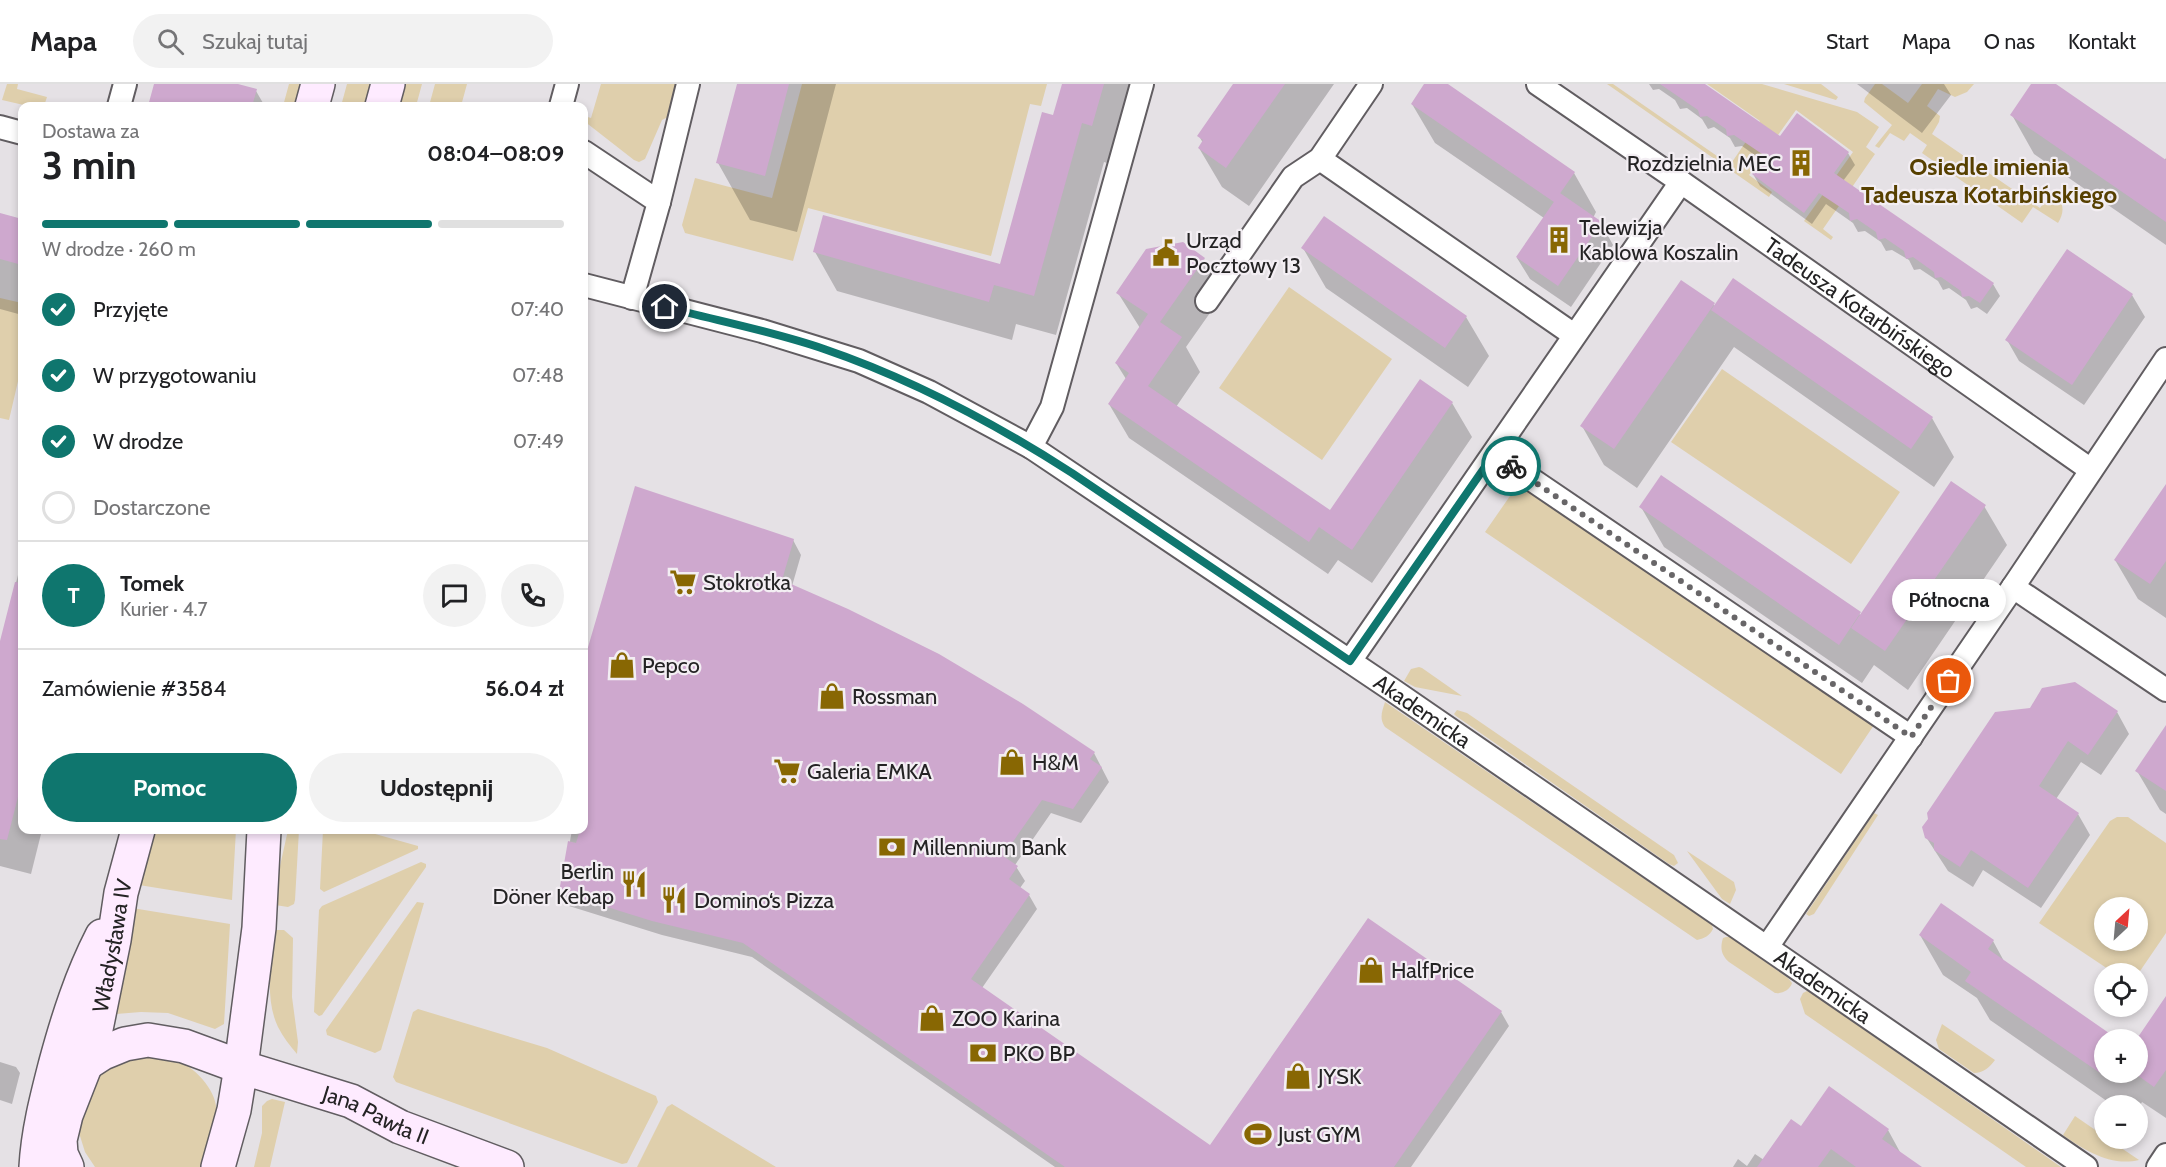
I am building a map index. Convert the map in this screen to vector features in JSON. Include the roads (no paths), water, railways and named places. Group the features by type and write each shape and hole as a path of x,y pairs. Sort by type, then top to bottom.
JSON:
{"main road":[{"path":"313,102 318,84"},
{"path":"383,102 387,84"},
{"name":"Władysława IV","path":"55,1164 66,1114 95,1034 121,893 137,834"},
{"path":"218,1167 234,1110 241,1067 259,928 264,834"},
{"path":"55,1164 39,1134 43,1113 72,1004 121,893"},
{"name":"Jana Pawła II","path":"86,1064 103,1053 125,1044 148,1040 184,1046 241,1067 351,1101 400,1127 507,1167"}],"street":[{"path":"120,102 124,84"},
{"path":"562,102 567,84"},
{"path":"632,298 659,202 688,84"},
{"path":"1031,447 1052,407 1142,84"},
{"path":"1207,301 1293,177 1320,159 1371,84"},
{"name":"Tadeusza Kotarbińskiego","path":"1538,84 2091,470"},
{"path":"0,127 18,132"},
{"path":"588,155 659,202"},
{"path":"1320,159 1574,335"},
{"path":"1350,661 1681,182"},
{"name":"Akademicka","path":"588,286 762,330 859,361 920,387 1031,447 1350,661 2086,1167"},
{"path":"1767,947 2166,359"},
{"path":"1494,454 1911,737"},
{"path":"2013,587 2166,690"},
{"path":"2158,1167 2166,1155"}],"place":[{"name":"Rozdzielnia MEC","path":"1801,163"},
{"name":"Telewizja Kablowa Koszalin","path":"1559,240"},
{"name":"Urząd Pocztowy 13","path":"1166,253"},
{"name":"Stokrotka","path":"683,582"},
{"name":"Pepco","path":"622,665"},
{"name":"Północna","path":"1949,681"},
{"name":"Rossman","path":"832,696"},
{"name":"H&M","path":"1012,762"},
{"name":"Galeria EMKA","path":"787,771"},
{"name":"Millennium Bank","path":"892,847"},
{"name":"Berlin Döner Kebap","path":"634,884"},
{"name":"Domino‘s Pizza","path":"674,900"},
{"name":"HalfPrice","path":"1371,970"},
{"name":"ZOO Karina","path":"932,1018"},
{"name":"PKO BP","path":"983,1053"},
{"name":"JYSK","path":"1298,1076"},
{"name":"Just GYM","path":"1258,1134"}],"district":[{"name":"Osiedle imienia Tadeusza Kotarbińskiego","path":"1989,180"}]}
